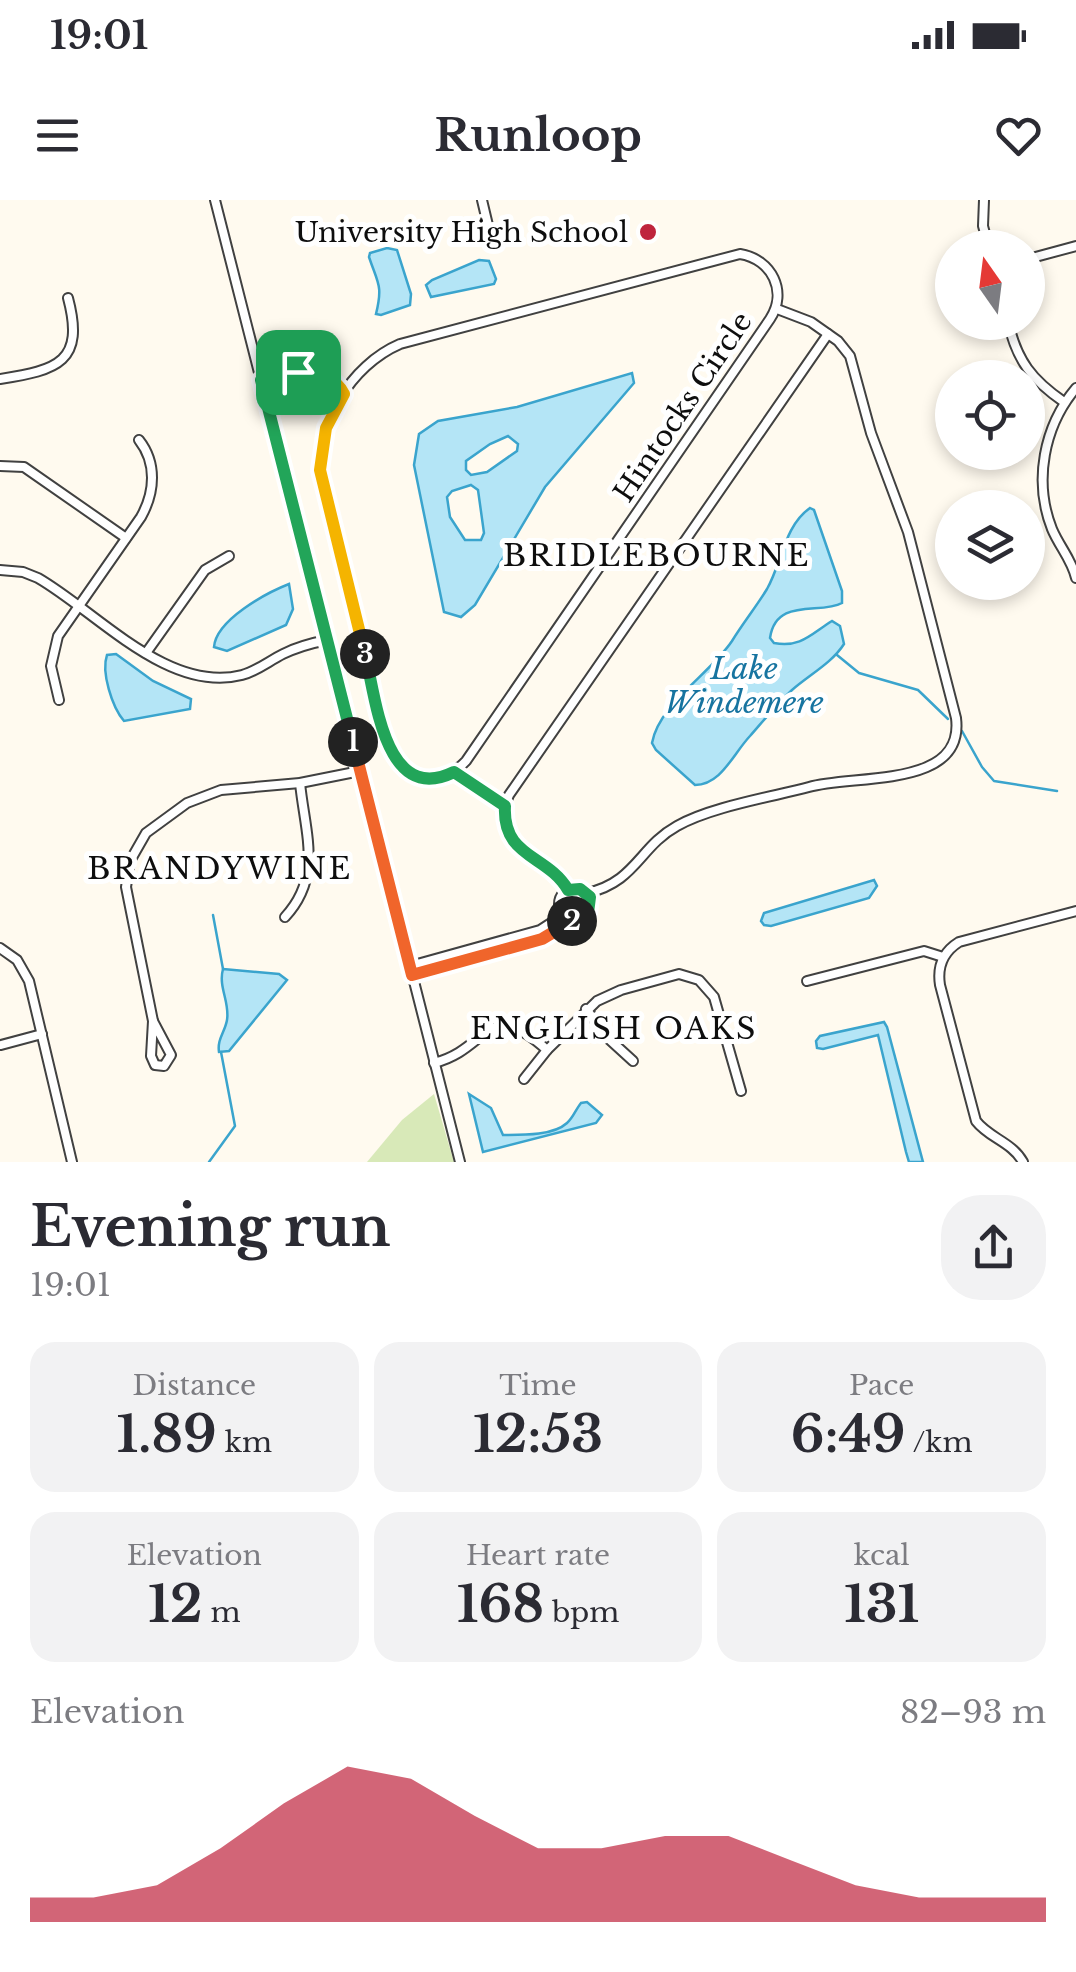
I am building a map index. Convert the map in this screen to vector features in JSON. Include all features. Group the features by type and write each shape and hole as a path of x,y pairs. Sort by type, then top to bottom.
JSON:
{"street":[{"path":"214,200 460,1162"},
{"path":"482,200 492,242"},
{"path":"984,200 984,230"},
{"path":"1045,254 1076,246"},
{"name":"Hintocks Circle","path":"729,254 748,255 768,269 777,288 777,309 466,761 454,772 437,778 416,775 396,763 389,748 320,470 326,428 344,394 366,365 400,344 729,254"},
{"path":"0,379 49,367 64,358 73,346 75,334 68,298"},
{"path":"587,894 616,884 662,836 687,821 825,782 920,771 939,763 952,747 956,718 908,532 871,433 850,356 828,334 777,309"},
{"path":"568,890 560,878 513,842 505,824 505,806 512,791 828,334"},
{"path":"1013,340 1026,371 1064,402"},
{"path":"262,386 291,372 314,373 340,386 344,394"},
{"path":"1075,572 1050,521 1044,481 1048,440 1064,402 1076,388"},
{"path":"58,700 52,650 61,630 144,512 152,484 150,458 139,440"},
{"path":"0,466 24,467 126,538"},
{"path":"146,653 208,566 229,556"},
{"path":"0,570 38,578 146,653 182,672 217,678 254,670 288,652 327,640"},
{"path":"154,1021 151,1059 164,1066 171,1055 154,1021 126,888 130,860 138,844 167,816 210,794 360,771"},
{"path":"454,772 505,806"},
{"path":"285,917 299,901 308,878 300,783"},
{"path":"580,889 591,901 588,913 542,939 411,970 540,930 557,920 562,896 568,890 580,889"},
{"path":"560,908 563,915 574,920"},
{"path":"1023,1162 1012,1147 982,1129 973,1114 939,981 943,957 955,944 971,938 1076,911"},
{"path":"0,948 27,975 72,1162"},
{"path":"807,981 918,952 929,951 943,957"},
{"path":"524,1079 586,1009 616,992 673,975 686,975 699,980 714,996 741,1091"},
{"path":"586,1009 633,1061"},
{"path":"434,1063 460,1055 486,1030 502,1025 523,1030 547,1050"},
{"path":"1,1045 42,1034"}],"green space":[{"path":"434,1094 454,1162 367,1162 402,1120"}],"water":[{"path":"387,248 397,250 411,294 410,305 381,315 376,314 379,290 369,257 370,253"},
{"path":"479,260 489,261 496,279 494,284 431,297 426,285 432,280"},
{"path":"632,373 634,383 545,487 475,605 461,617 444,612 414,465 419,434 438,421 517,407","holes":["508,436 518,444 517,451 487,472 471,475 466,470 466,461","471,485 478,490 484,533 481,540 465,540 450,517 447,497 452,491"]},
{"name":"Lake Windemere","path":"810,508 814,510 842,591 842,603 790,612 774,625 770,638 774,643 799,642 832,621 840,626 844,644 781,701 719,774 695,785 656,750 652,743 657,729 675,702 732,641 767,589 794,525"},
{"path":"289,584 293,609 286,625 227,651 214,647 223,627 233,618"},
{"path":"116,654 153,681 191,699 190,709 124,721 112,698 105,671 107,655"},
{"path":"874,880 877,886 869,898 771,926 761,921 764,913"},
{"path":"223,969 279,974 287,980 229,1051 219,1052 227,1013"},
{"path":"884,1022 923,1162 909,1162 878,1035 817,1048 820,1036"},
{"path":"469,1094 491,1108 503,1135 554,1130 569,1121 581,1103 587,1102 602,1115 596,1123 483,1152"}],"waterway":[{"path":"837,655 859,673 918,690 948,719"},
{"path":"962,731 994,781 1057,791"},
{"path":"213,915 223,969"},
{"path":"209,1162 235,1126 221,1052"}],"place":[{"name":"University High School","path":"648,232"}],"district":[{"name":"BRIDLEBOURNE","path":"657,555"},
{"name":"BRANDYWINE","path":"220,868"},
{"name":"ENGLISH OAKS","path":"614,1028"}],"route":[{"path":"298,372 326,378 340,386 344,394 323,438 321,478 392,756 411,774 422,777 437,778 454,772 505,806 506,828 518,848 560,878 568,890 580,889 590,897 586,916 550,936 412,975 261,380 298,372"}]}
